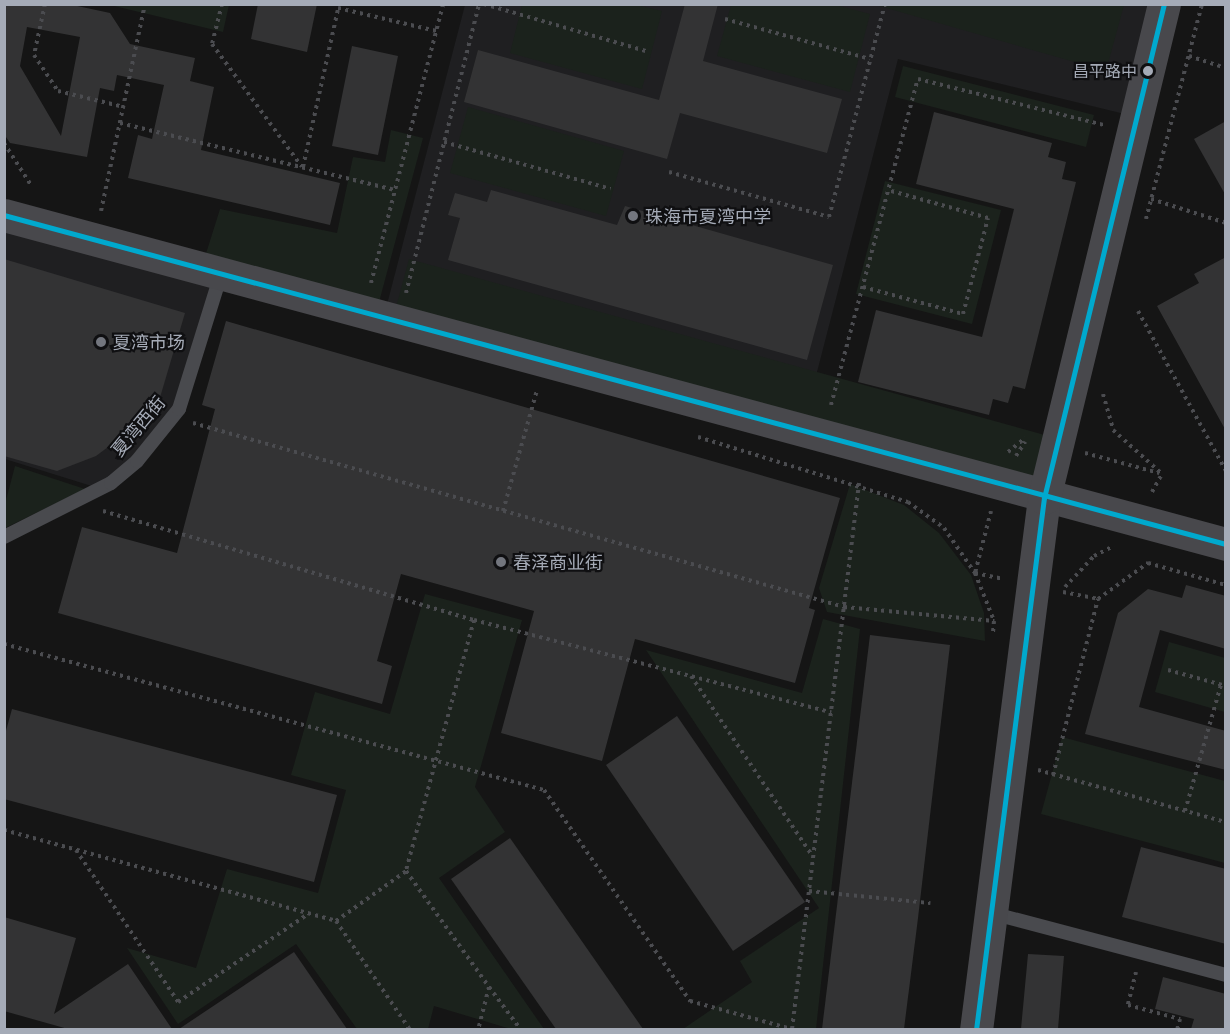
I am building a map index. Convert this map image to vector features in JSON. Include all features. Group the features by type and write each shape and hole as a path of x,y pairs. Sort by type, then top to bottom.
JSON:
{"street":[{"path":"976,1029 991,913 1029,768 1044,498 1164,4"},
{"path":"4,215 1044,498 1226,544"}],"lane":[{"name":"夏湾西街","path":"5,538 111,483 137,461 172,418 221,274"},
{"path":"991,913 1226,975"}],"path":[{"path":"45,4 34,55 58,91 124,107"},
{"path":"99,217 145,4"},
{"path":"222,4 212,44 302,167"},
{"path":"363,313 443,4"},
{"path":"403,302 479,4"},
{"path":"484,4 649,52"},
{"path":"669,172 829,217 885,4"},
{"path":"1146,221 1203,4"},
{"path":"302,167 339,6 436,31"},
{"path":"725,18 870,59"},
{"path":"1189,56 1226,68"},
{"path":"822,438 918,79 1104,125"},
{"path":"120,123 395,190"},
{"path":"444,142 611,189"},
{"path":"4,143 31,185"},
{"path":"863,287 963,314 988,218 888,190"},
{"path":"1151,199 1226,224"},
{"path":"1138,311 1226,471"},
{"path":"526,387 549,393"},
{"path":"1057,446 1162,474 1113,430 1102,388"},
{"path":"502,511 537,390"},
{"path":"172,418 844,607 994,621"},
{"path":"687,433 859,483 908,502 944,528 975,573 994,621 993,644"},
{"path":"4,644 544,790 690,1001 792,1029 859,483"},
{"path":"82,497 104,512 474,620 831,712"},
{"path":"1060,601 1079,569 1123,543"},
{"path":"1053,775 1098,599 1148,563 1226,585"},
{"path":"336,921 406,871 474,620"},
{"path":"1168,670 1223,685 1185,811"},
{"path":"690,675 813,857"},
{"path":"1029,768 1226,822"},
{"path":"4,830 336,921 410,1029"},
{"path":"75,849 178,1002 309,913"},
{"path":"406,871 521,1029"},
{"path":"809,891 930,903"},
{"path":"1141,953 1128,1005 1180,1019 1177,1029"},
{"path":"478,1029 489,987"}],"shaded area":[{"path":"876,4 1124,5 1106,71"},
{"path":"110,5 229,5 223,32"},
{"name":"珠海市夏湾中学","path":"465,5 1161,5 1133,116 898,59 802,430 384,316"},
{"path":"522,5 637,5 662,11 642,89 510,53"},
{"path":"731,5 836,5 870,14 850,92 717,56"},
{"path":"903,66 1094,115 1086,147 895,97"},
{"path":"468,107 624,151 606,216 450,173"},
{"path":"391,130 423,138 378,306 204,260 220,209 337,233 353,157 385,162"},
{"path":"885,181 1001,210 972,324 856,294"},
{"name":"夏湾市场","path":"4,217 219,275 178,408 136,460 98,488 5,459"},
{"path":"409,259 1052,437 1038,489 395,311"},
{"path":"15,466 85,489 5,528 5,504"},
{"path":"850,484 904,505 939,533 971,575 984,613 985,641 827,612 819,588"},
{"path":"425,594 522,620 475,787 505,832 439,878 544,1029 511,1029 434,1006 428,1029 357,1029 296,944 178,1024 127,948 196,968 227,869 318,893 346,790 291,775 315,692 390,714"},
{"path":"823,619 860,629 816,1029 683,1029 752,982 740,961 819,908 646,650 802,693"},
{"path":"1169,642 1225,658 1225,712 1155,692"},
{"path":"1062,737 1225,781 1225,863 1041,814"}],"building":[{"path":"4,4 68,4 110,13 130,44 195,58 190,81 214,87 201,150 340,183 330,225 128,178 138,135 152,139 164,85 117,75 114,91 100,88 87,157 10,143 4,134","holes":["27,27 80,37 61,136 20,66"]},
{"path":"258,4 317,4 307,52 251,39"},
{"path":"685,4 718,4 703,61 842,99 827,153 680,113 667,159 464,102 478,50 659,100"},
{"path":"352,46 398,56 378,155 332,146"},
{"path":"934,112 1052,143 1048,157 1066,162 1062,179 1076,182 1025,389 1013,386 1008,403 993,399 989,415 858,382 876,310 982,337 1014,209 916,184"},
{"path":"1226,121 1226,196 1194,139"},
{"path":"491,190 617,225 625,206 833,265 807,360 448,260 460,218 448,215 455,193 487,202"},
{"path":"1226,257 1226,431 1157,306 1199,283 1194,274"},
{"name":"夏湾市场","path":"4,259 185,313 156,411 96,456 57,471 4,456"},
{"path":"226,321 840,498 809,608 815,610 795,683 635,639 602,761 501,733 534,611 401,574 377,661 392,666 382,704 58,613 82,527 177,553 215,409 202,405"},
{"path":"1186,585 1226,596 1226,649 1160,630 1139,707 1226,731 1226,770 1085,734 1118,613 1148,589 1182,598"},
{"path":"870,635 950,645 918,918 904,1029 822,1029"},
{"path":"12,709 337,795 314,882 4,799 4,738"},
{"path":"677,716 805,902 733,951 606,765"},
{"path":"510,838 643,1029 556,1029 451,879"},
{"path":"1141,847 1226,869 1226,944 1122,917"},
{"path":"4,917 76,938 54,1014 128,964 172,1029 68,1029 4,1011"},
{"path":"294,952 347,1029 179,1029"},
{"path":"1028,954 1064,956 1058,1029 1021,1029"},
{"path":"1163,977 1226,994 1226,1029 1191,1029 1194,1019 1155,1009"}],"transit line":[{"path":"976,1030 1044,498 1164,4"},
{"path":"4,215 1226,544"}],"place":[{"name":"昌平路中","path":"1148,71"},
{"name":"珠海市夏湾中学","path":"633,216"},
{"name":"夏湾市场","path":"101,342"},
{"name":"春泽商业街","path":"501,562"}]}
